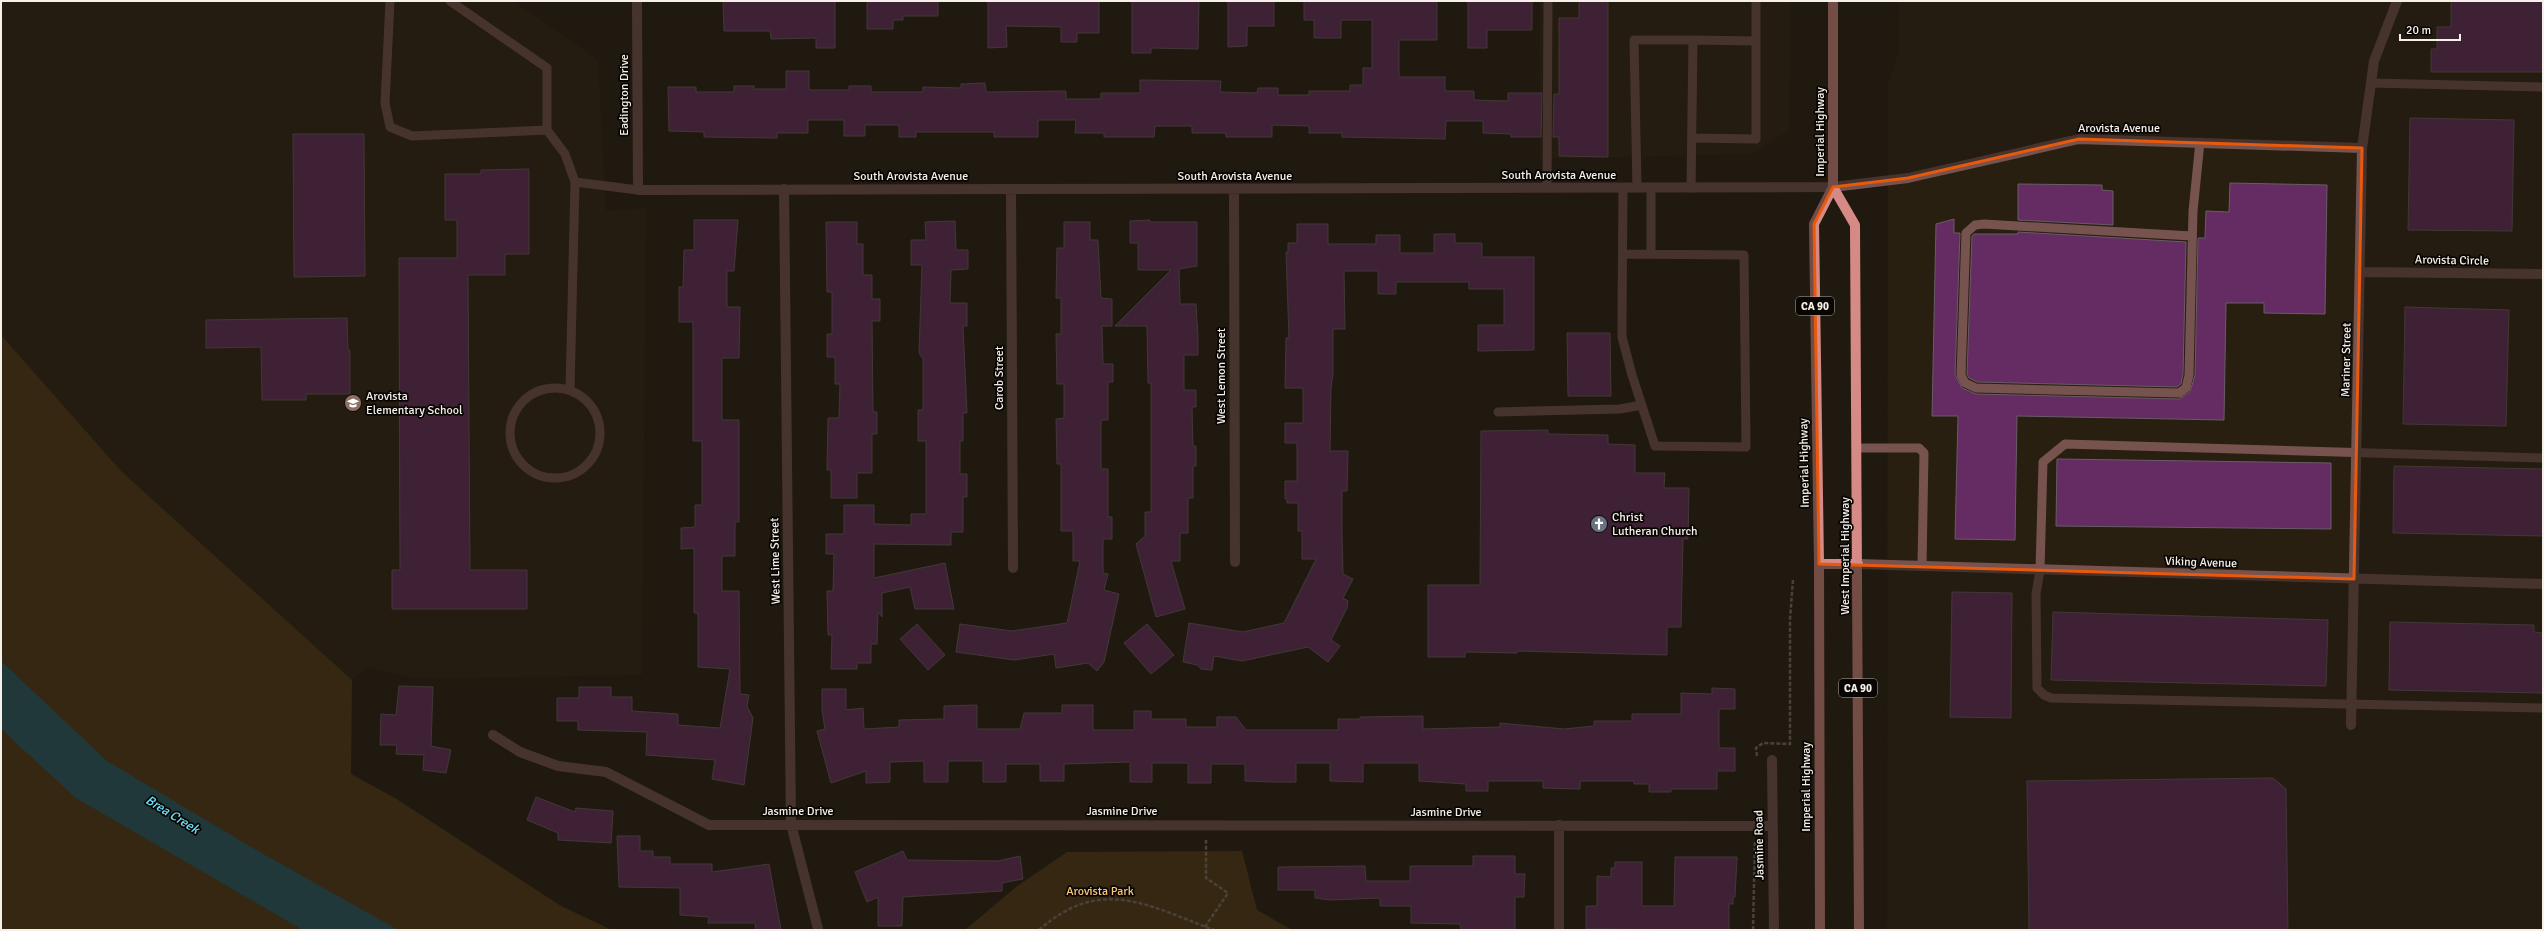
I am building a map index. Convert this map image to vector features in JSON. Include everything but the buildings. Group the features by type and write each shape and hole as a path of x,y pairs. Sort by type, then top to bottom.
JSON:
{"main road":[{"name":"Imperial Highway","path":"1820,930 1814,224 1832,188 1833,1"},
{"name":"West Imperial Highway","path":"1832,188 1855,225 1859,930"},
{"path":"1818,564 1858,564"}],"street":[{"name":"Eadington Drive","path":"637,1 638,190"},
{"name":"Mariner Street","path":"2351,725 2362,148 2374,61 2397,1"},
{"name":"Arovista Avenue","path":"1832,188 1908,178 2079,139 2362,148"},
{"name":"South Arovista Avenue","path":"638,190 1832,188"},
{"name":"West Lime Street","path":"784,189 791,824 818,928"},
{"name":"Carob Street","path":"1011,189 1013,568"},
{"name":"West Lemon Street","path":"1234,189 1235,562"},
{"name":"Arovista Circle","path":"2360,272 2543,274"},
{"name":"Viking Avenue","path":"1858,564 2543,584"},
{"name":"Jasmine Drive","path":"493,734 520,752 558,766 606,772 709,825 1206,824 1772,826"},
{"name":"Jasmine Road","path":"1772,760 1774,930"},
{"path":"1558,825 1559,930"}],"lane":[{"path":"390,1 385,103 390,127 412,136 548,130"},
{"path":"450,1 547,68 548,130 565,154 575,182 570,390"},
{"path":"1547,188 1548,1"},
{"path":"1692,138 1756,139 1756,1"},
{"path":"1637,188 1634,40 1756,41"},
{"path":"1691,188 1693,40"},
{"path":"2371,83 2543,87"},
{"path":"2192,236 1975,225 1966,233 1961,375 1965,383 1976,388 2179,393 2186,388 2189,375 2192,236 2200,142"},
{"path":"575,182 638,190"},
{"path":"1623,188 1622,337 1655,446 1746,447 1744,255 1623,254"},
{"path":"1651,188 1651,254"},
{"path":"556,387 570,390 583,397 593,408 599,423 600,438 596,452 587,464 576,474 561,478 546,478 532,472 520,463 512,450 509,435 511,420 517,407 528,396 541,389 556,387"},
{"path":"1498,412 1620,409 1642,405"},
{"path":"2543,458 2356,454 2065,444 2043,462 2040,570 2036,594 2037,688 2044,695 2051,698 2184,702 2351,703 2543,708"},
{"path":"1857,448 1919,448 1924,452 1922,566"}],"path":[{"path":"1205,927 1228,893 1206,878 1206,824"},
{"path":"1039,930 1058,915 1072,908 1104,900 1116,899 1144,903 1214,930"}],"highlighted area":[{"path":"2079,139 2362,148 2354,579 1819,564 1814,224 1833,187 1908,178"}],"shaded area":[{"name":"Arovista Elementary School","path":"1,1 514,1 598,60 606,211 646,208 642,675 416,679 367,667 352,680 121,471 1,335"},
{"path":"1540,1 1791,1 1789,130 1753,154 1540,159"},
{"path":"1899,1 2543,1 2543,930 1887,930 1888,85 1899,51"}],"green space":[{"path":"1,335 121,471 352,680 351,774 395,798 561,906 612,930 1,930"},
{"name":"Arovista Park","path":"1242,851 1257,910 1292,930 965,930 1016,887 1067,852"}],"water":[{"name":"Brea Creek","path":"1,661 107,761 251,847 398,930 303,930 76,798 1,729"}],"place":[{"name":"Arovista Elementary School","path":"353,403"},
{"name":"Christ Lutheran Church","path":"1599,524"}]}
